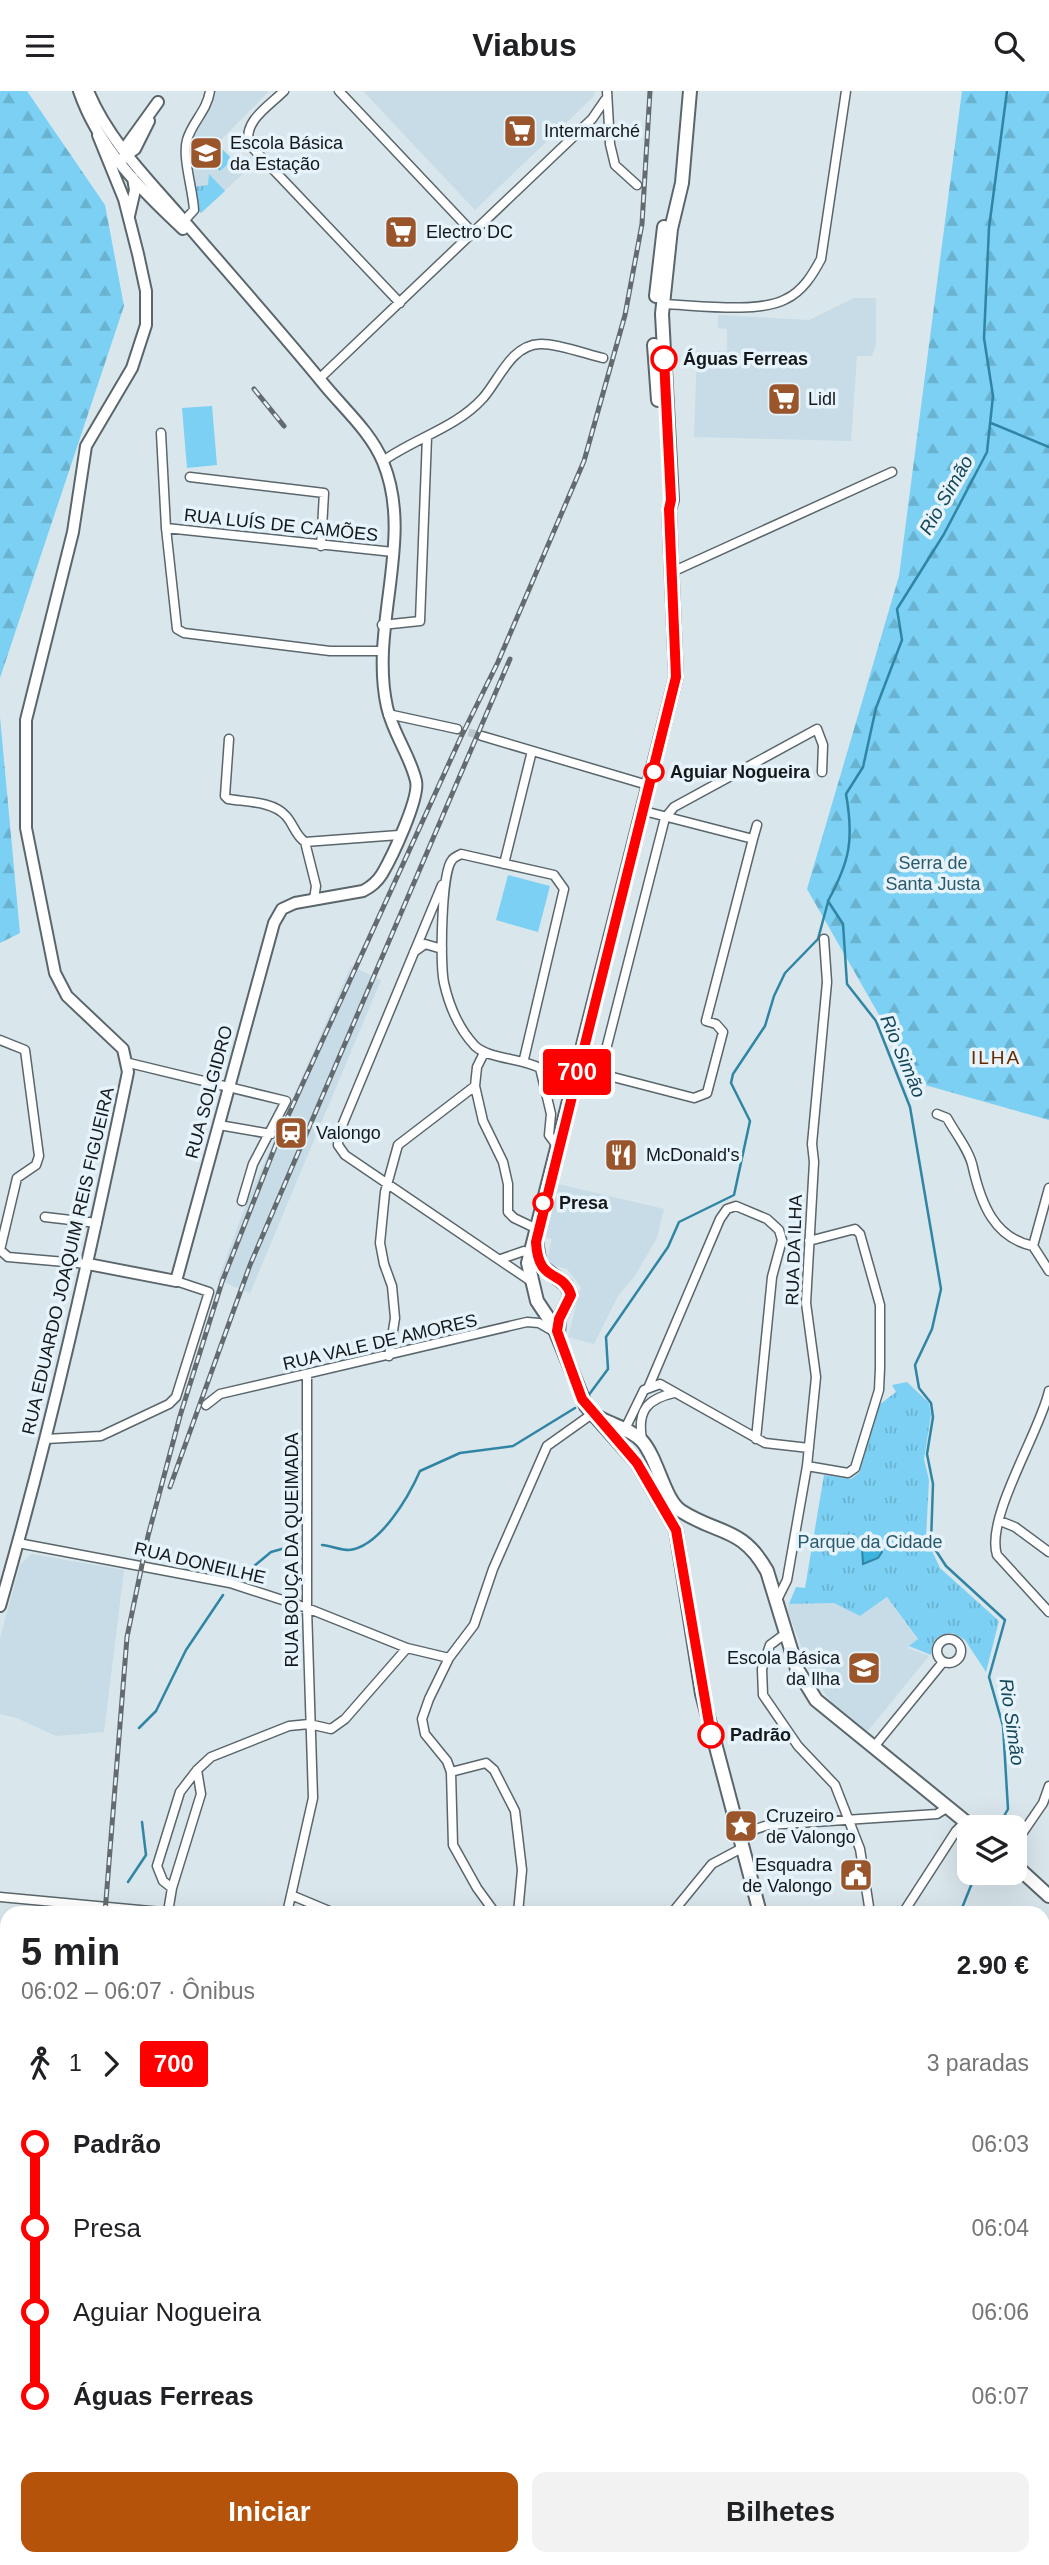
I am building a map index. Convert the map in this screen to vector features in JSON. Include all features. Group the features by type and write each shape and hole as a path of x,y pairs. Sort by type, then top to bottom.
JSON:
{"main road":[{"path":"79,91 103,133 124,160 221,265 372,443 383,461"},
{"path":"88,91 129,201"},
{"path":"659,309 671,229 682,183 690,91"},
{"path":"124,160 135,149 160,96"},
{"path":"129,1063 123,1049 67,996 55,973 26,828 26,720 73,532 86,446 132,368 146,325 146,291 129,217 124,160 127,145 136,129 160,96"},
{"path":"103,133 122,134 136,129"},
{"path":"637,1463 592,1414 582,1399 559,1338 532,1282 528,1250 537,1231 651,786 676,677 669,509 671,500 659,309 662,236 686,149"},
{"path":"124,160 134,179 182,224"},
{"path":"129,201 134,179"},
{"path":"129,201 155,201"},
{"name":"RUA SOLGIDRO","path":"176,1281 274,923 282,909 314,899 363,891 373,885 382,874 416,798 417,783 388,714 382,625 395,520 383,461"},
{"name":"RUA EDUARDO JOAQUIM REIS FIGUEIRA","path":"0,1606 46,1440 88,1264 129,1063"},
{"path":"537,1231 538,1259 552,1277 566,1285 571,1295 558,1324 559,1338"},
{"path":"88,1264 176,1281"},
{"path":"543,1307 545,1282 552,1277"},
{"path":"543,1307 564,1310"},
{"path":"592,1414 625,1429 643,1442 680,1511"},
{"path":"625,1429 626,1441 637,1463 672,1522 683,1563 702,1693 758,1906"},
{"path":"672,1522 674,1512 680,1511 746,1543 767,1571 785,1635 805,1686 836,1719 958,1815"},
{"path":"1027,1876 1049,1896"}],"street":[{"path":"182,224 194,210 193,185 184,154 187,138 208,106 210,91"},
{"path":"285,91 251,123 246,133 249,144 400,303"},
{"path":"339,91 473,233"},
{"path":"659,309 761,306 786,299 811,279 821,259 846,91"},
{"path":"319,379 592,120 606,96"},
{"path":"606,96 615,165 637,185"},
{"path":"383,461 427,437 477,404 519,352 539,344 603,358"},
{"path":"161,433 166,529 177,629 184,633 330,651 382,651"},
{"path":"382,625 420,621 427,437"},
{"path":"672,572 892,472"},
{"path":"190,477 324,492 321,546"},
{"name":"RUA LUÍS DE CAMÕES","path":"166,529 393,552"},
{"path":"388,714 457,729"},
{"path":"600,1073 665,818 674,807 817,729 823,745 822,772"},
{"path":"482,736 651,786"},
{"path":"229,739 225,796 228,799 278,809 287,817 297,836 306,842 399,835"},
{"path":"504,864 532,751"},
{"path":"644,811 753,839"},
{"path":"578,1068 694,1098 707,1093 723,1032 716,1024 706,1021 757,825"},
{"path":"306,842 316,885 314,899"},
{"path":"524,1059 564,889 554,875 461,854 451,860 339,1133 338,1145 345,1155 532,1282"},
{"path":"446,876 442,949 443,979 449,1003 462,1028 484,1053 524,1059 540,1068 545,1077 551,1114 549,1135 557,1146"},
{"name":"RUA DA ILHA","path":"776,1600 787,1580 807,1466 816,1377 806,1303 814,1162 811,1144 827,982 824,939"},
{"path":"414,952 425,944 442,949"},
{"path":"0,1040 25,1050 39,1156 36,1165 17,1178 0,1250 8,1257 88,1264"},
{"path":"583,1048 605,1054"},
{"path":"484,1053 477,1067 475,1086 483,1121 503,1162 508,1184 508,1212 537,1231"},
{"path":"129,1063 286,1101 271,1135 253,1164 242,1201"},
{"path":"389,1356 395,1318 392,1286 380,1243 385,1192 398,1145 475,1086"},
{"path":"937,1114 947,1118 973,1167 988,1212 1001,1232 1020,1243 1033,1246 1049,1271"},
{"path":"219,1125 271,1135"},
{"path":"1033,1246 1049,1188"},
{"path":"625,1429 641,1395 649,1386 720,1219 727,1209 736,1206 768,1219 779,1230 782,1240 772,1277 756,1439"},
{"path":"45,1217 97,1223"},
{"path":"807,1466 848,1473 855,1468 879,1390 880,1368 880,1305 860,1234 855,1229 809,1241"},
{"path":"501,1259 528,1250 535,1268 552,1277"},
{"path":"514,1256 514,1268"},
{"path":"46,1440 101,1436 169,1404 176,1397 209,1292 176,1281"},
{"path":"543,1307 535,1313 530,1322 546,1326 559,1338"},
{"name":"RUA VALE DE AMORES","path":"206,1405 220,1394 307,1376 530,1322 543,1307"},
{"name":"RUA BOUÇA DA QUEIMADA","path":"289,1906 313,1798 307,1608 307,1376"},
{"path":"649,1386 660,1384 765,1443 809,1448"},
{"path":"1049,1391 993,1544 997,1555 1049,1612"},
{"path":"643,1442 640,1424 647,1405 658,1397 674,1393"},
{"path":"488,1906 453,1845 451,1772 425,1734 422,1719 449,1658 474,1625 494,1569 547,1446 592,1414"},
{"path":"1000,1521 1015,1527 1049,1552"},
{"name":"RUA DONEILHE","path":"18,1543 230,1583 307,1608 407,1648 449,1658"},
{"path":"785,1635 770,1646 762,1669 763,1695 798,1746 835,1784 851,1821 869,1906"},
{"path":"172,1888 163,1881 157,1866 180,1791 197,1770 211,1757 289,1726 309,1724 331,1729 345,1719 407,1648"},
{"path":"873,1748 943,1662"},
{"path":"451,1772 486,1763 495,1770 515,1811 522,1870 519,1906"},
{"path":"170,1906 172,1888 201,1794 197,1770"},
{"path":"1027,1826 1043,1803 1049,1786"},
{"path":"738,1835 768,1825 937,1814 948,1807"},
{"path":"908,1906 957,1830"},
{"path":"678,1906 712,1864 742,1848"},
{"path":"291,1895 317,1906"},
{"path":"0,1897 102,1906"}],"shaded area":[{"name":"Escola Básica da Estação","path":"213,91 269,91 217,144 232,159 236,157 248,169 201,213 196,208 186,150 189,139 209,109"},
{"path":"363,91 595,91 593,97 475,210"},
{"path":"854,298 876,298 876,343 872,356 857,356 851,441 694,437 697,351 727,351 727,329 718,328 718,315 809,320"},
{"path":"351,966 381,980 250,1293 218,1280 248,1199"},
{"path":"558,1184 664,1209 657,1238 636,1274 618,1296 594,1344 568,1337 581,1287 567,1269 546,1263 552,1239 545,1237"},
{"path":"31,1554 124,1570 104,1732 56,1736 17,1718 0,1714 0,1638 20,1565"},
{"name":"Escola Básica da Ilha","path":"887,1597 918,1640 907,1648 929,1656 867,1732 831,1702 811,1673 788,1611 789,1604 834,1603 860,1616"}],"green space":[{"path":"0,91 27,91 105,205 124,306 0,678"},
{"name":"Serra de Santa Justa","path":"962,91 1049,91 1049,1120 918,1083 807,889 899,576"},
{"path":"217,144 233,160 220,171 204,153 207,150 211,152"},
{"path":"209,174 225,191 201,213 196,208 194,187 208,185"},
{"path":"212,406 217,465 187,468 182,408"},
{"path":"0,717 20,933 0,943"},
{"path":"508,875 550,886 538,932 496,920"},
{"name":"Parque da Cidade","path":"907,1382 929,1403 931,1415 924,1459 929,1480 926,1538 940,1568 999,1621 986,1672 965,1640 953,1633 943,1634 936,1639 931,1655 909,1646 918,1639 887,1597 860,1616 834,1603 789,1604 796,1587 805,1588 824,1475 851,1479 859,1473 879,1405 896,1392 892,1385"}],"water":[{"path":"873,1541 880,1544 882,1552 878,1558 863,1564 862,1548"}],"waterway":[{"name":"Rio Simão","path":"1005,1815 1008,1809 1003,1726 989,1677 1005,1620 946,1566 931,1543 933,1484 927,1454 933,1417 931,1403 919,1388 915,1365 932,1329 941,1289 910,1107 876,1021 847,984 843,924 828,901 841,874 848,849 850,824 846,794 863,767 876,708 902,640 897,609 944,534 987,452 993,396 984,338 989,228 1007,91"},
{"path":"991,423 1049,447"},
{"path":"588,1396 608,1369 606,1337 668,1247 679,1222 734,1195 750,1121 731,1083 733,1074 765,1026 774,996 785,973 818,939 828,902"},
{"path":"322,1545 349,1550 360,1547 372,1540 392,1519 420,1471 460,1453 513,1446 575,1408"},
{"path":"242,1576 271,1552 296,1545"},
{"path":"139,1728 156,1711 186,1650 223,1595"},
{"path":"128,1882 146,1855 142,1822"},
{"name":"Rio Simão","path":"963,1906 971,1885"}],"tunnel":[{"path":"457,729 482,736"}],"railway":[{"path":"106,1906 127,1637 148,1536 180,1416 222,1282 282,1129 498,662 584,461 625,315 642,224 650,91"},
{"path":"254,389 284,426"},
{"path":"170,1487 250,1265 510,659"}],"bus line":[{"name":"700","path":"664,359 676,677 651,786 557,1146 536,1242 540,1265 547,1274 566,1285 571,1295 568,1306 559,1319 557,1331 582,1399 592,1414 637,1463 676,1530 711,1735"}],"place":[{"name":"Intermarché","path":"520,131"},
{"name":"Escola Básica da Estação","path":"206,153"},
{"name":"Electro DC","path":"401,232"},
{"name":"Águas Ferreas","path":"664,359"},
{"name":"Lidl","path":"784,399"},
{"name":"Aguiar Nogueira","path":"654,772"},
{"name":"Valongo","path":"291,1133"},
{"name":"McDonald's","path":"621,1155"},
{"name":"Presa","path":"543,1203"},
{"name":"Escola Básica da Ilha","path":"864,1668"},
{"name":"Padrão","path":"711,1735"},
{"name":"Cruzeiro de Valongo","path":"741,1826"},
{"name":"Esquadra de Valongo","path":"856,1875"}],"district":[{"name":"ILHA","path":"996,1057"}]}
